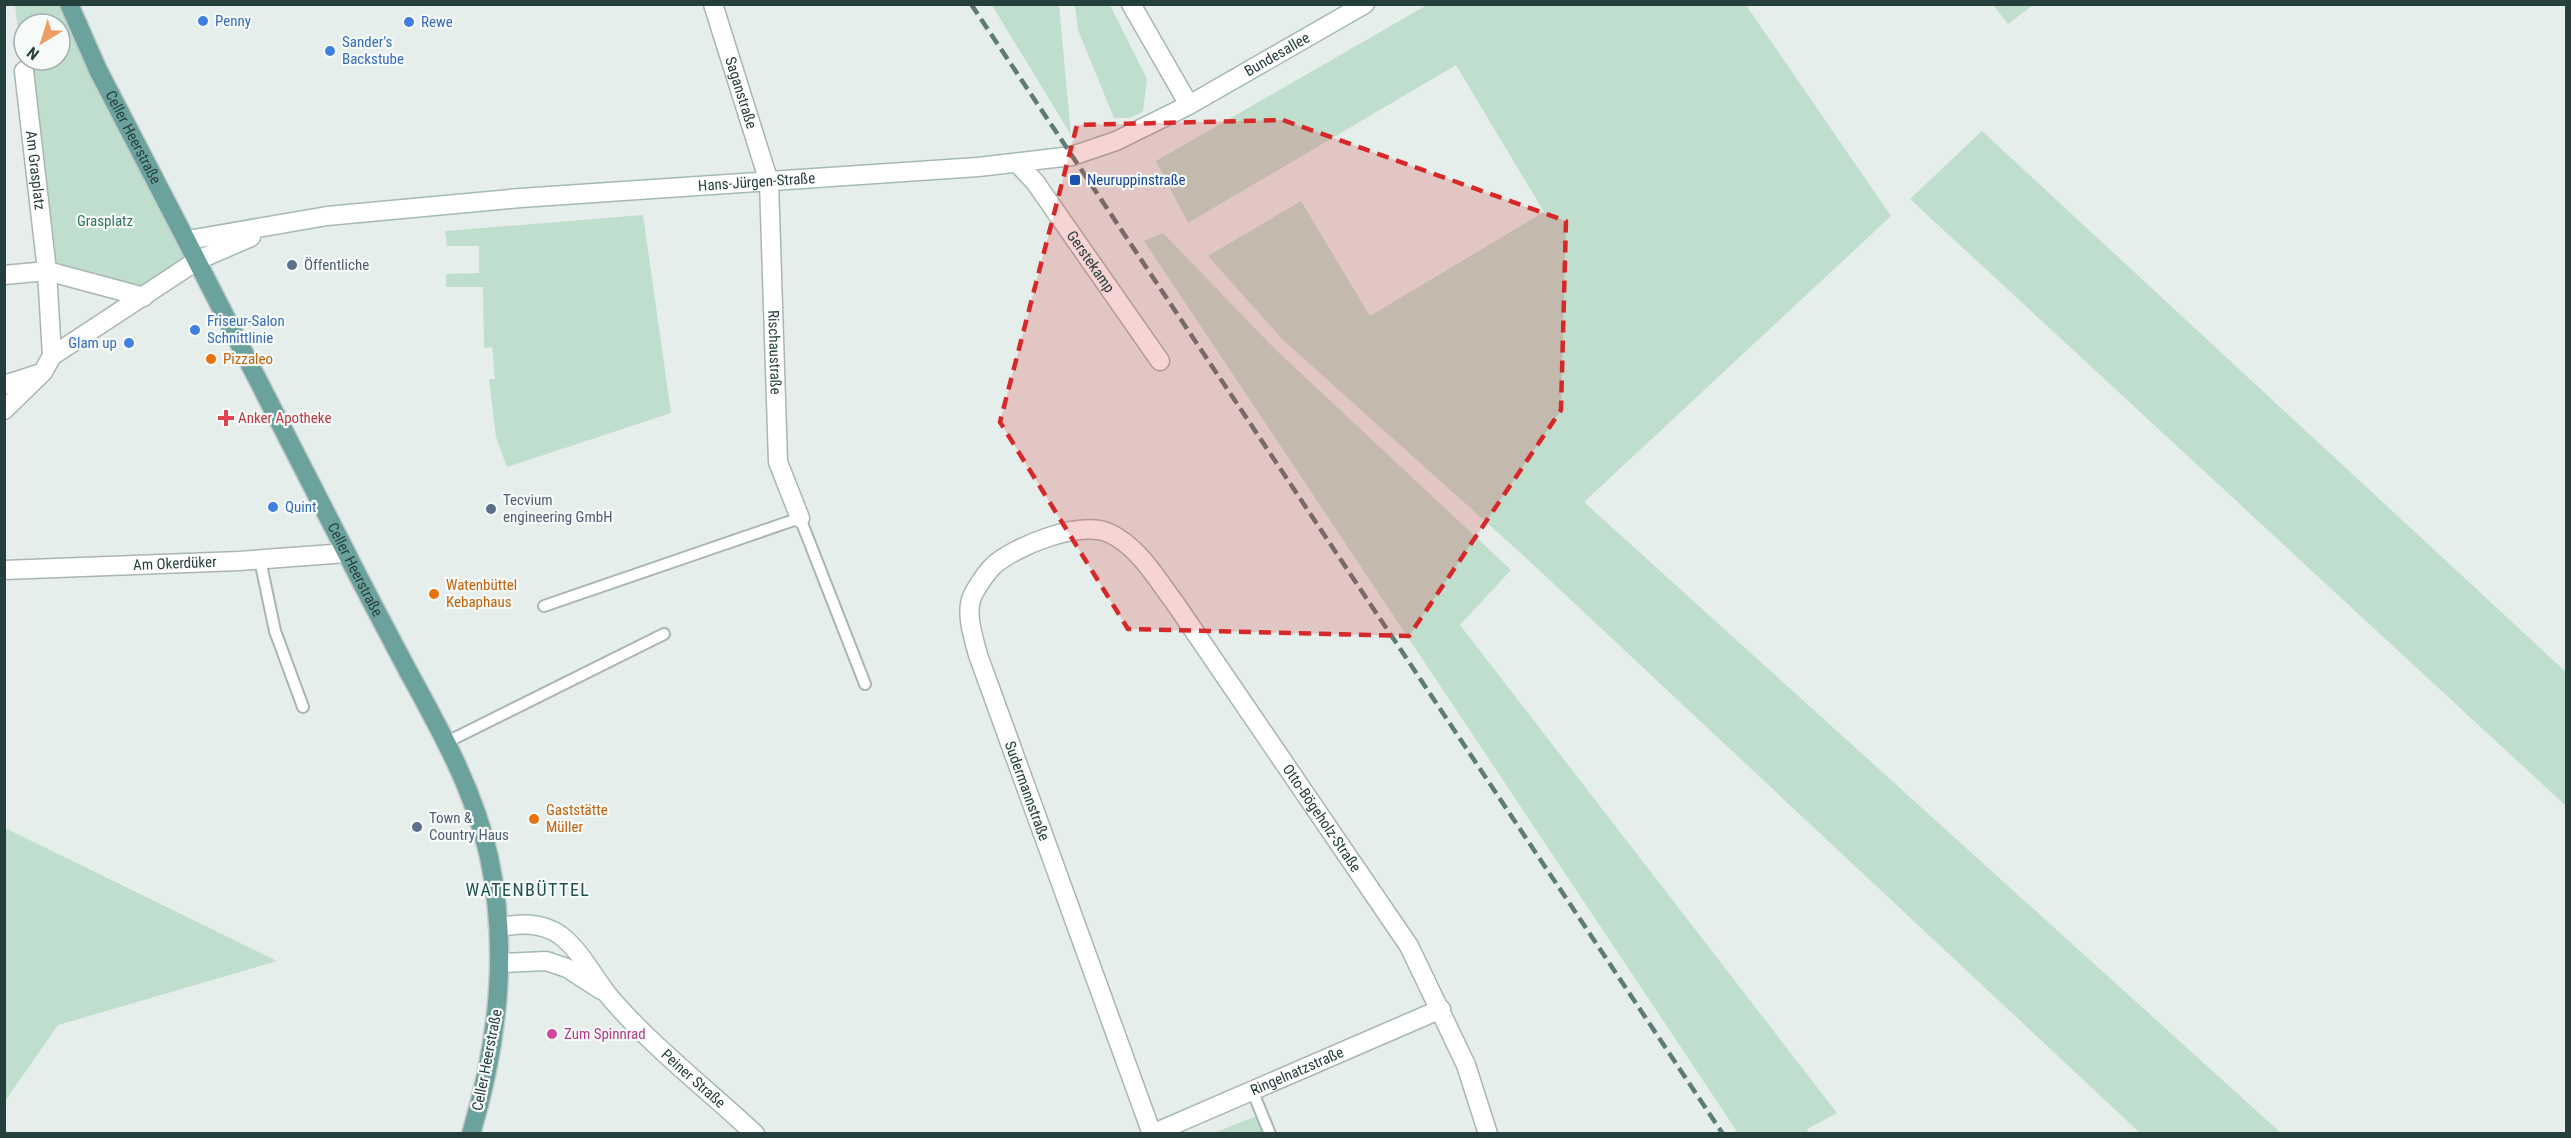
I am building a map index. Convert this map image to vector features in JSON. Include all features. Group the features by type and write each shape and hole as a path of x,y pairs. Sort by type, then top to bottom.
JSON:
{"main road":[{"name":"Celler Heerstraße","path":"69,4 98,70 188,240 346,553 447,742 469,792 485,845 495,891 500,963 493,1043 471,1134"}],"street":[{"name":"Saganstraße","path":"713,4 769,182"},
{"path":"1131,4 1189,105"},
{"name":"Bundesallee","path":"1189,105 1365,4"},
{"name":"Am Grasplatz","path":"24,72 47,271 52,356"},
{"name":"Hans-Jürgen-Straße","path":"188,240 313,218 520,198 1018,164 1072,156 1091,150 1128,135 1189,105"},
{"name":"Gerstekamp","path":"1018,164 1035,182 1160,361"},
{"name":"Rischaustraße","path":"769,182 778,462 800,518"},
{"name":"Hans-Jürgen-Straße","path":"198,261 242,240 313,218"},
{"path":"4,410 43,372 52,356 198,261"},
{"path":"4,275 47,271 144,297"},
{"path":"4,385 43,372"},
{"name":"Sudermannstraße","path":"1108,532 1079,530 1058,534 1028,544 992,567 971,598 970,625 978,656 1152,1134"},
{"name":"Otto-Bögeholz-Straße","path":"1108,532 1138,554 1175,603 1409,946 1467,1065 1488,1134"},
{"name":"Am Okerdüker","path":"4,570 260,560 346,553"},
{"name":"Peiner Straße","path":"498,927 526,923 539,925 559,934 584,960 608,995 644,1032 754,1134"},
{"name":"Peiner Straße","path":"500,963 546,961 567,968 608,995"},
{"name":"Ringelnatzstraße","path":"1152,1134 1441,1009"}],"lane":[{"path":"544,606 800,518"},
{"name":"Rischaustraße","path":"800,518 865,684"},
{"path":"260,560 275,631 303,707"},
{"path":"447,742 664,634"},
{"path":"1252,1090 1270,1134"}],"highlighted area":[{"path":"1283,120 1566,221 1561,410 1409,636 1128,629 1000,422 1077,125"}],"green space":[{"name":"Grasplatz","path":"15,5 69,5 198,260 144,297 47,271 23,72 72,72 72,12 16,12"},
{"path":"992,5 1059,5 1071,135"},
{"path":"1075,5 1110,5 1147,79 1143,112 1130,118 1114,118 1078,30"},
{"path":"1427,5 1746,5 1891,216 1584,502 2281,1133 2140,1133 1525,557 1283,340 1208,256 1301,201 1370,316 1544,212 1456,65 1188,223 1156,161"},
{"path":"1993,5 2033,5 2008,24"},
{"path":"1982,131 2566,672 2566,806 1910,199"},
{"path":"643,215 671,413 507,467 496,437 489,379 495,379 492,347 484,348 483,287 446,287 446,274 479,273 479,246 447,246 445,231"},
{"path":"1163,233 1275,349 1511,570 1460,625 1837,1113 1807,1129 1809,1133 1738,1133 1144,241"},
{"path":"5,828 277,961 58,1025 5,1101"},
{"path":"1256,1116 1263,1133 1214,1133"}],"railway":[{"path":"971,4 1723,1134"}],"place":[{"name":"Penny","path":"203,21"},
{"name":"Rewe","path":"409,22"},
{"name":"Sander's Backstube","path":"330,51"},
{"name":"Neuruppinstraße","path":"1075,180"},
{"name":"Öffentliche","path":"292,265"},
{"name":"Friseur-Salon Schnittlinie","path":"195,330"},
{"name":"Glam up","path":"129,343"},
{"name":"Pizzaleo","path":"211,359"},
{"name":"Anker Apotheke","path":"226,418"},
{"name":"Quint","path":"273,507"},
{"name":"Tecvium engineering GmbH","path":"491,509"},
{"name":"Watenbüttel Kebaphaus","path":"434,594"},
{"name":"Gaststätte Müller","path":"534,819"},
{"name":"Town & Country Haus","path":"417,827"},
{"name":"Zum Spinnrad","path":"552,1034"}],"district":[{"name":"WATENBÜTTEL","path":"528,890"}]}
